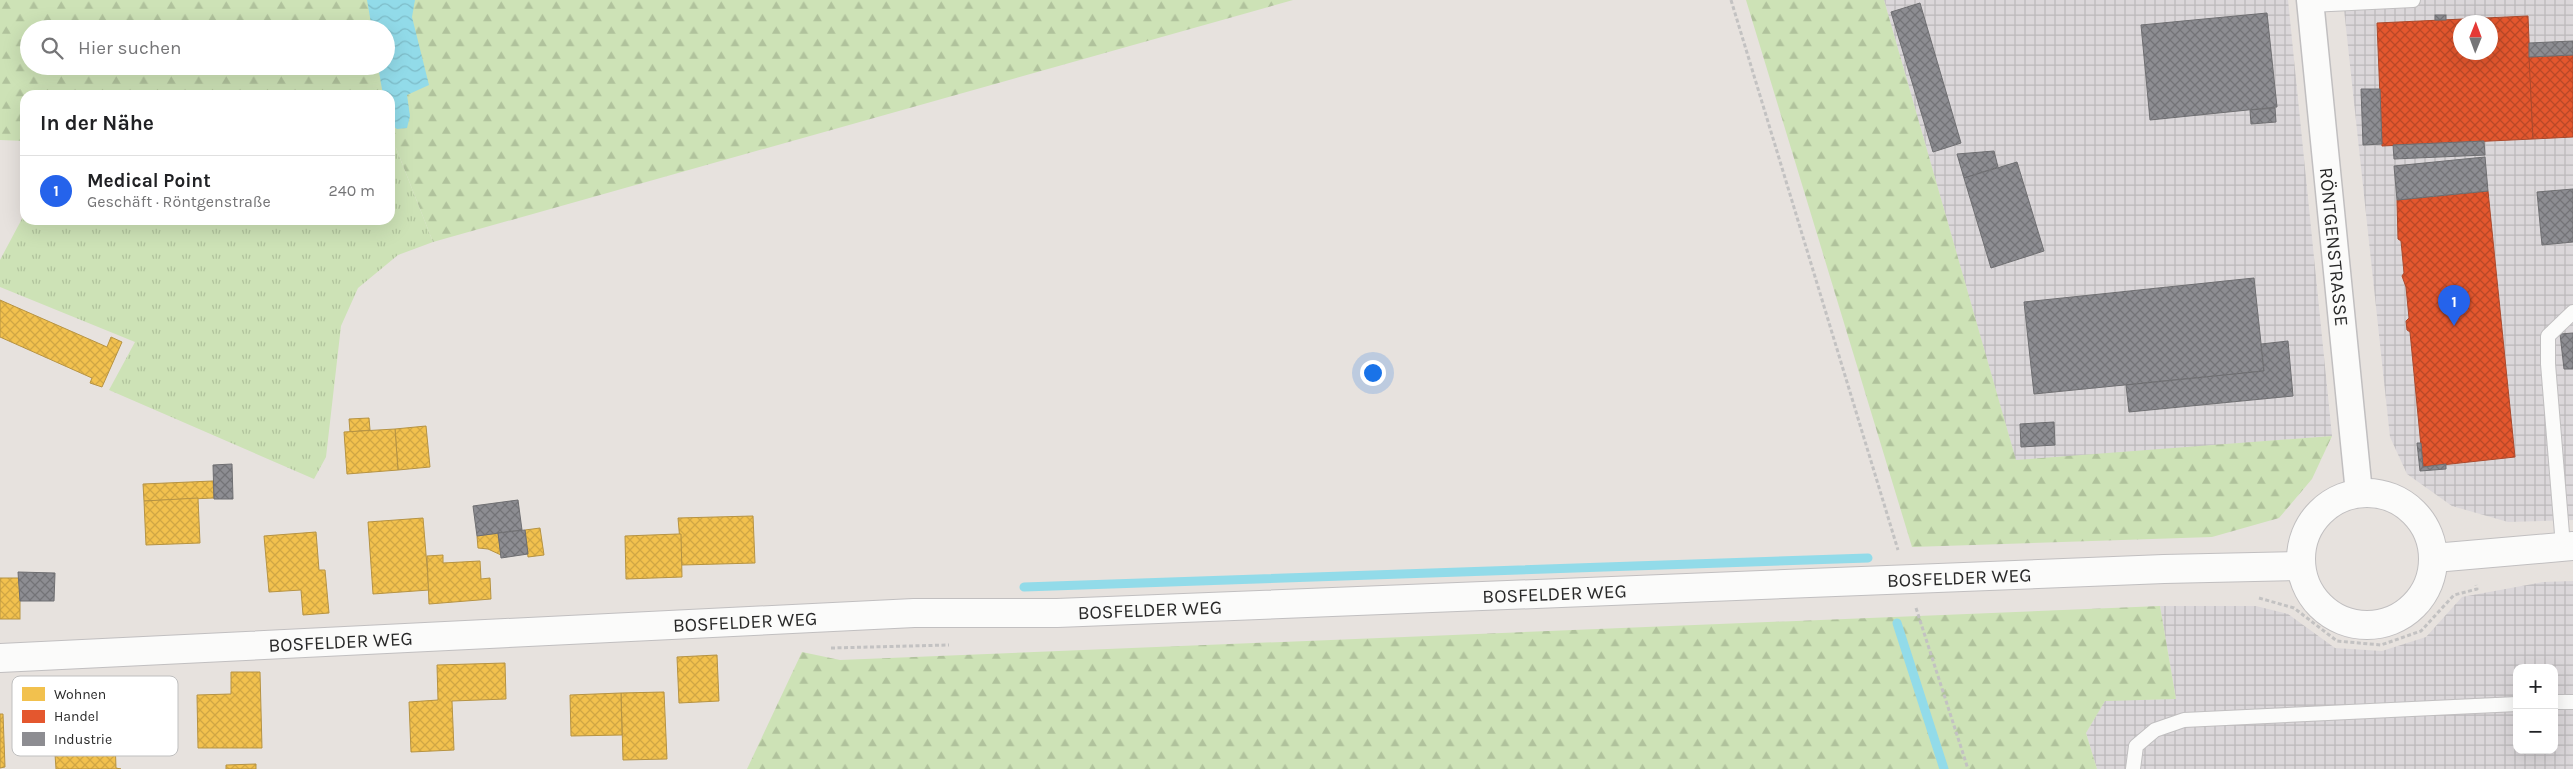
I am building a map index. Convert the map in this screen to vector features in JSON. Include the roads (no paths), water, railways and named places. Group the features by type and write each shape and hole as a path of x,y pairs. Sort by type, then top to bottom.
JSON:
{"street":[{"name":"RÖNTGENSTRASSE","path":"2310,2 2359,493"},
{"path":"2359,493 2387,496 2411,509 2428,531 2434,558 2426,591 2403,616 2371,626 2338,620 2312,597 2301,566 2303,540 2315,517 2335,501 2359,493"},
{"path":"2434,558 2568,546"},
{"name":"BOSFELDER WEG","path":"0,658 895,614 1057,612 2301,566"}],"lane":[{"path":"2310,2 2414,0"},
{"path":"2568,546 2548,364 2548,336 2573,312"},
{"path":"2558,702 2573,702"},
{"path":"2133,769 2136,746 2156,730 2184,720 2513,704"}],"water":[{"path":"367,0 415,0 412,17 429,85 407,95 410,116 407,128 395,128 395,90 382,90 380,75 395,75 395,20 370,20"}],"waterway":[{"path":"1024,587 1868,558"},
{"path":"1897,623 1944,769"}],"place":[{"name":"Medical Point","path":"2454,326"}]}
